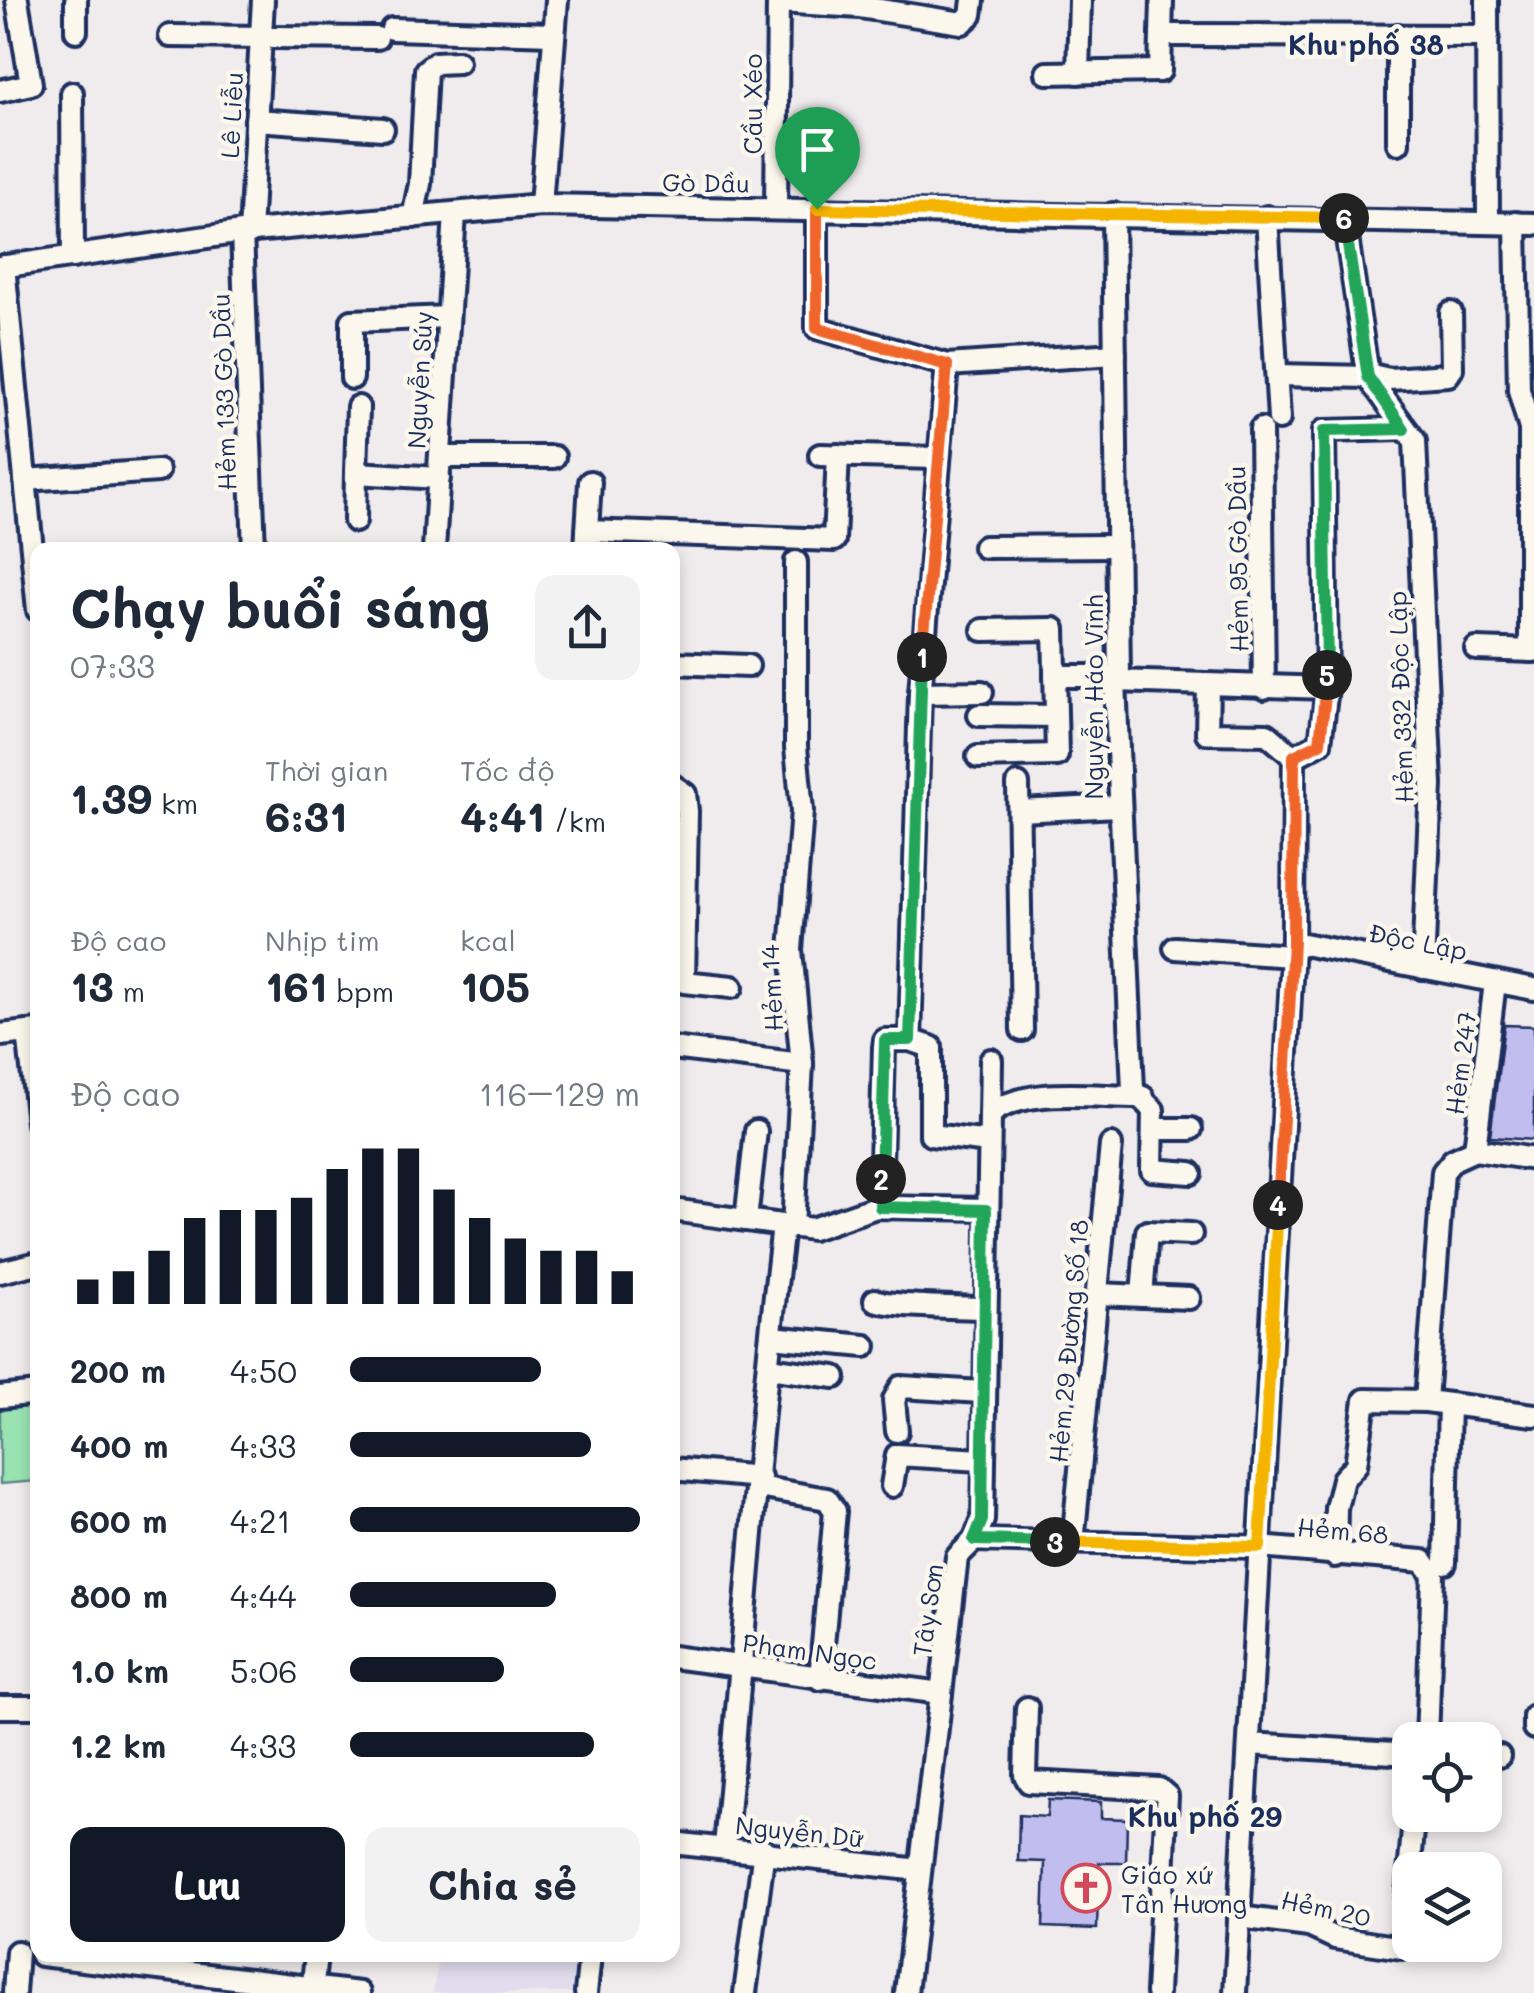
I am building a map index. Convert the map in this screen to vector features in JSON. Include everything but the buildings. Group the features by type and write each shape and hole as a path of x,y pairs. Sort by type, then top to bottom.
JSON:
{"street":[{"path":"0,91 31,84 17,0"},
{"path":"76,0 76,31"},
{"name":"Lê Liễu","path":"246,233 262,0"},
{"path":"541,205 556,0"},
{"path":"1078,72 1080,0"},
{"path":"1047,73 1160,71 1162,0"},
{"path":"1487,0 1488,222"},
{"path":"778,1 860,7 962,22 972,8"},
{"name":"Cầu Xéo","path":"776,208 778,1"},
{"path":"170,36 553,34"},
{"path":"1161,35 1488,36"},
{"path":"1398,35 1398,142"},
{"path":"413,217 420,184 426,70 436,64 458,62"},
{"path":"72,93 73,257"},
{"path":"256,120 383,129"},
{"name":"Gò Dầu","path":"2,267 246,233 541,205 1525,223"},
{"path":"817,209 817,328 947,365 1115,354"},
{"name":"Nguyễn Súy","path":"434,542 454,213"},
{"name":"Nguyễn Háo Vĩnh","path":"1113,214 1118,806 1133,1090 1153,1110 1152,1170 1191,1173"},
{"name":"Hẻm 95 Gò Dầu","path":"1264,688 1270,424 1278,375 1267,217"},
{"path":"1344,218 1367,376"},
{"path":"1476,649 1532,651 1530,429 1519,390 1525,223"},
{"name":"Hẻm 133 Gò Dầu","path":"246,233 254,542"},
{"path":"2,267 32,542"},
{"path":"1278,375 1389,379 1448,375 1452,369 1451,313"},
{"path":"352,378 352,321 448,316"},
{"path":"910,1040 920,693 936,458 947,365"},
{"name":"Hẻm 332 Độc Lập","path":"1367,376 1415,441 1431,785 1423,968"},
{"path":"355,521 358,406"},
{"path":"1294,756 1320,743 1327,688 1324,431 1404,429"},
{"path":"590,482 586,541 834,540 829,455 936,458"},
{"path":"356,472 554,457"},
{"path":"25,480 158,471"},
{"path":"984,547 1117,546"},
{"name":"Hẻm 14","path":"725,1848 746,1571 759,1482 771,1337 788,1226 802,1064 791,950 802,811 796,747 796,562"},
{"path":"978,757 1057,755 1054,629 983,630"},
{"path":"680,663 748,666"},
{"path":"1055,676 1327,688"},
{"path":"1208,685 1208,732 1267,734 1294,756"},
{"path":"920,693 982,692"},
{"path":"979,715 1056,716"},
{"path":"1235,1993 1292,949 1294,756"},
{"path":"1018,784 1022,1030"},
{"path":"680,790 685,794 680,872"},
{"path":"1019,811 1118,806"},
{"path":"680,929 684,982 732,987"},
{"name":"Độc Lập","path":"1176,948 1292,949 1423,968 1534,990"},
{"name":"Hẻm 247","path":"1495,982 1475,1150 1534,1159"},
{"path":"0,1035 30,1031"},
{"path":"880,1207 885,1040 910,1040 930,1047 931,1135 989,1142"},
{"path":"680,1049 802,1064"},
{"name":"Tây Sơn","path":"906,1993 958,1557 974,1540 982,1520 991,1060"},
{"path":"990,1114 1004,1103 1028,1098 1143,1097"},
{"path":"1154,1129 1191,1129"},
{"path":"746,1220 756,1131"},
{"name":"Hẻm 29 Đường Số 18","path":"1073,1542 1111,1145"},
{"path":"1426,1400 1443,1172 1452,1160 1475,1150"},
{"path":"680,1211 812,1230 880,1207 986,1210"},
{"path":"1142,1296 1147,1232 1191,1234"},
{"path":"0,1272 30,1264"},
{"path":"1098,1294 1189,1298"},
{"path":"876,1300 886,1305 922,1302 985,1308"},
{"path":"771,1337 865,1346"},
{"path":"768,1368 795,1368 835,1377"},
{"path":"897,1432 894,1400 901,1387 982,1392"},
{"path":"0,1397 30,1394"},
{"path":"1335,1556 1336,1508 1343,1479 1356,1465 1366,1400 1426,1400 1534,1415"},
{"path":"1428,1722 1433,1566 1449,1404"},
{"path":"892,1486 897,1455 982,1460"},
{"path":"680,1476 759,1482 827,1499 835,1511 820,1679"},
{"name":"Hẻm 68","path":"974,1540 1260,1547 1433,1566"},
{"name":"Phạm Ngọc","path":"680,1659 941,1693"},
{"path":"0,1707 30,1707"},
{"path":"1027,1708 1025,1775 1029,1782 1159,1789 1167,1796 1157,1993"},
{"path":"1534,1716 1534,1728"},
{"path":"1249,1744 1392,1753"},
{"name":"Hẻm 20","path":"1239,1917 1310,1926 1335,1938 1402,1948 1413,1832"},
{"name":"Nguyễn Dữ","path":"680,1843 920,1870"},
{"path":"744,1993 764,1850"},
{"path":"14,1993 24,1953"},
{"path":"140,1962 200,1966 313,1990 359,1993"},
{"path":"313,1990 315,1962"},
{"path":"586,1993 589,1962"}],"shaded area":[{"path":"438,1962 581,1962 577,1993 433,1993"}],"green space":[{"path":"30,1401 30,1482 0,1484 0,1403"}],"place":[{"name":"Giáo xứ Tân Hương","path":"1086,1888"}],"district":[{"name":"Khu phố 38","path":"1366,44"},
{"name":"Khu phố 29","path":"1205,1816"}],"route":[{"path":"817,209 1344,218 1368,377 1404,429 1324,431 1327,688 1320,743 1314,750 1294,756 1293,942 1260,1547 974,1540 982,1520 986,1210 880,1207 885,1040 910,1040 920,693 936,458 947,365 817,328 817,209"}]}
